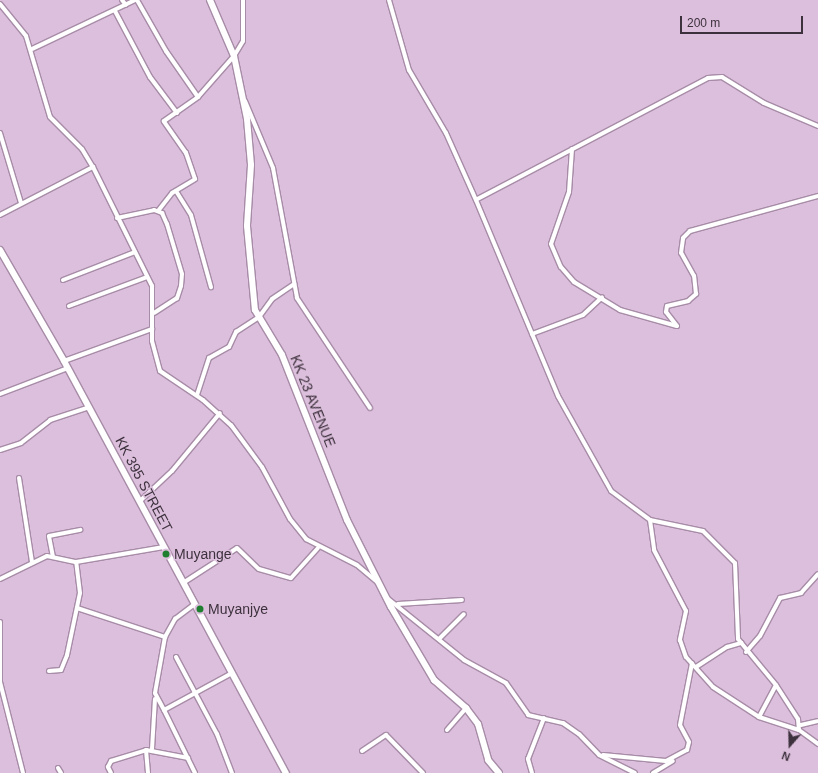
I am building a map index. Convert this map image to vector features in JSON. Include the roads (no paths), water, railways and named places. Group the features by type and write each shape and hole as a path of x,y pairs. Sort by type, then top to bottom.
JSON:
{"main road":[{"name":"KK 23 AVENUE","path":"210,0 234,56 243,97 251,165 247,243 253,300 258,318 282,355 334,491 379,584 434,680 466,708 483,736 488,760 499,773"},
{"name":"KK 395 STREET","path":"0,250 68,368 87,408 140,501 286,773"}],"street":[{"path":"122,0 126,5"},
{"path":"32,49 136,0 166,52 198,97"},
{"path":"117,218 158,211 176,190 195,179 186,153 164,121 198,97 234,56 243,42 243,0"},
{"path":"389,0 409,70 446,133 476,200 558,396 611,491 650,520 703,531 735,563 739,583 736,627 741,643 746,652 776,685 800,725 799,730"},
{"path":"0,4 17,23 32,49 50,117 82,149 94,167 117,218 147,277 154,294 152,329 160,371 197,395 220,414 262,467 296,528 318,548 357,565 379,584"},
{"path":"115,11 150,77 177,113"},
{"path":"476,200 708,78 722,77 764,103 818,126"},
{"path":"243,97 273,168 297,298 370,408"},
{"path":"0,133 21,203"},
{"path":"572,149 569,192 555,227 553,252 574,282 602,296 620,310 677,326 666,312 667,306 688,301 696,294 694,276 681,254 683,238 690,231 818,196"},
{"path":"0,215 94,167"},
{"path":"176,190 192,215 211,287"},
{"path":"154,313 177,298 182,281 167,224 158,211"},
{"path":"63,280 135,252"},
{"path":"69,306 147,277"},
{"path":"197,395 209,358 229,347 235,333 258,318 272,298 294,284"},
{"path":"532,334 583,315 602,296"},
{"path":"64,361 152,329"},
{"path":"0,394 68,368"},
{"path":"0,450 21,443 50,420 87,408"},
{"path":"140,501 172,471 220,414"},
{"path":"19,478 32,562"},
{"path":"650,520 654,550 686,610 680,640 692,663 713,687 759,717 799,730 818,744"},
{"path":"53,557 49,536 80,530"},
{"path":"0,579 32,562 53,557 76,562 164,547"},
{"path":"183,583 237,548 259,569 291,578 318,548"},
{"path":"49,670 63,666 77,608 80,587 76,562"},
{"path":"746,652 760,636 780,598 801,592 818,574"},
{"path":"386,597 398,604 464,660 506,683 528,715 544,718 572,728 599,755 636,773"},
{"path":"398,604 462,600"},
{"path":"152,749 156,699 165,637 172,622 195,604"},
{"path":"77,608 165,637"},
{"path":"439,639 464,614"},
{"path":"0,622 0,682 23,773"},
{"path":"696,667 727,647 741,643"},
{"path":"176,657 197,692 232,773"},
{"path":"653,773 689,745 680,725 692,663"},
{"path":"164,710 232,673"},
{"path":"759,717 776,685"},
{"path":"156,699 164,710 195,773"},
{"path":"447,730 466,708"},
{"path":"532,773 528,759 544,718"},
{"path":"800,725 818,721"},
{"path":"362,750 386,735 423,773"},
{"path":"110,773 111,761 146,750 152,749 188,758"},
{"path":"146,750 148,773"},
{"path":"599,755 666,762 675,757"},
{"path":"58,768 61,773"}],"place":[{"name":"Muyange","path":"166,554"},
{"name":"Muyanjye","path":"200,609"}]}
